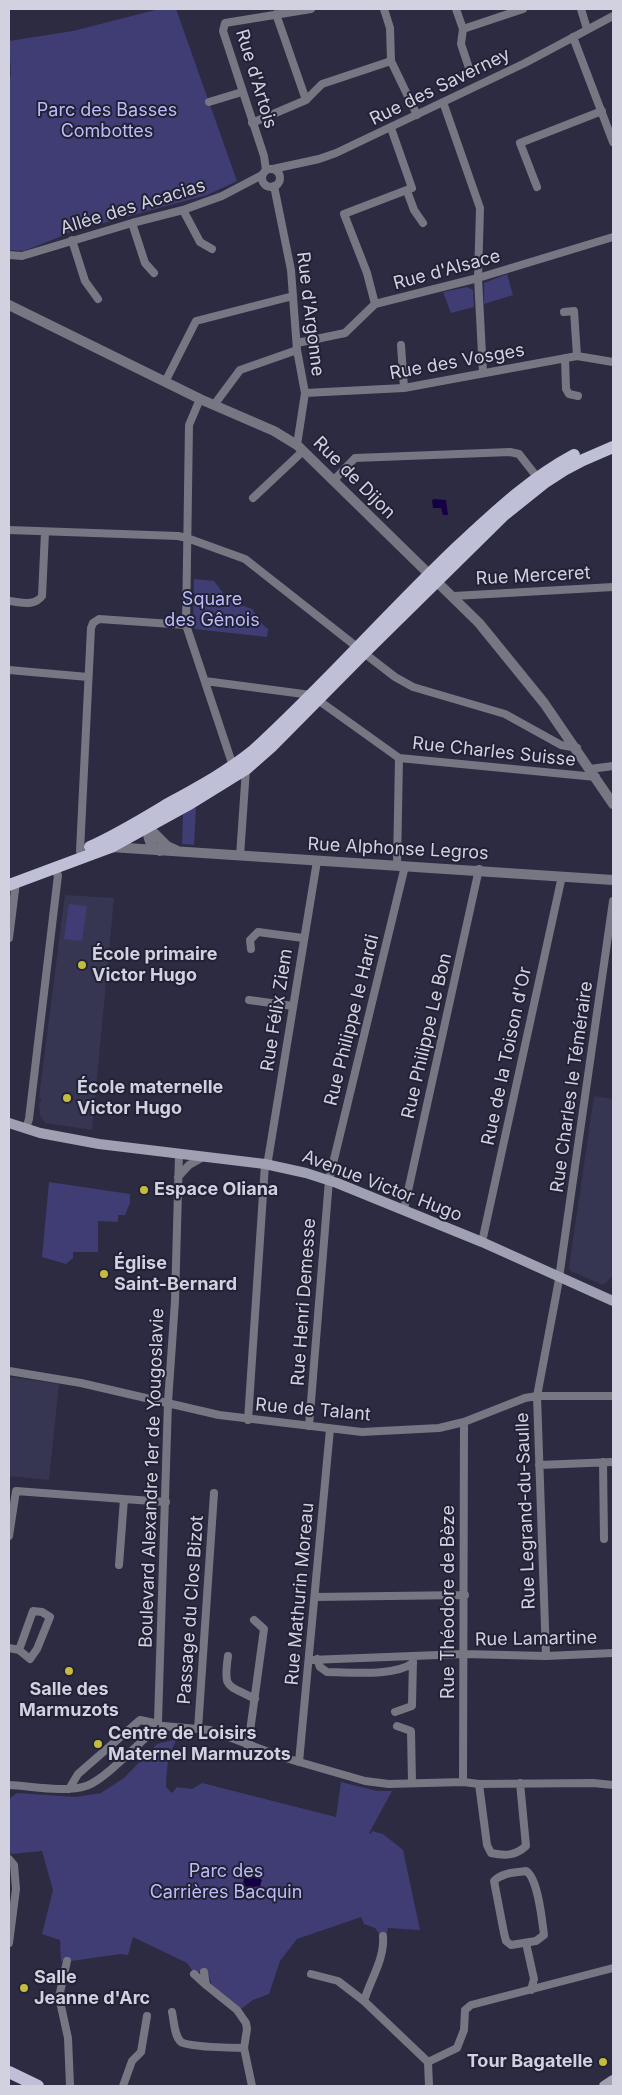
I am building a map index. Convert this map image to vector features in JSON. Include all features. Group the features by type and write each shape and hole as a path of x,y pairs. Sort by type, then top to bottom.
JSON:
{"main road":[{"path":"11,881 53,869 111,847 170,815 240,767 264,741 314,697 498,509 537,477 579,452 613,438"},
{"path":"433,577 544,483 583,460 613,447"},
{"path":"11,881 127,828 207,782 240,767"},
{"path":"148,827 158,815 186,799 207,782"},
{"path":"127,828 148,827"},
{"name":"Avenue Victor Hugo","path":"9,1124 40,1133 99,1144 265,1164 291,1169 328,1180 404,1210 482,1242 613,1301"},
{"path":"9,2072 38,2086"},
{"path":"604,2086 613,2080"}],"street":[{"name":"Rue d'Artois","path":"267,171 264,156 222,31 225,23 311,9"},
{"path":"384,9 390,28 391,61 417,115"},
{"path":"456,9 463,29 461,44 469,68"},
{"path":"463,29 523,9"},
{"path":"581,9 588,29"},
{"path":"276,14 306,100"},
{"name":"Rue des Saverney","path":"267,171 319,159 390,128 525,63 613,16"},
{"path":"573,37 613,142"},
{"path":"252,123 306,100 322,84 391,61"},
{"path":"209,102 242,92"},
{"path":"443,102 480,208 478,278 483,373"},
{"path":"537,187 520,143 602,111"},
{"path":"375,304 367,273 344,214 412,188 390,128"},
{"path":"267,171 278,172 280,177 279,183 274,186 264,184 267,171"},
{"name":"Allée des Acacias","path":"9,255 22,256 72,240 183,210 222,196 267,171"},
{"name":"Rue d'Argonne","path":"274,186 291,270 297,347 306,393 300,448"},
{"path":"407,191 414,210 423,224"},
{"path":"183,210 200,242 212,249"},
{"path":"132,223 145,263 154,273"},
{"name":"Rue d'Alsace","path":"214,405 240,370 297,347 346,333 375,304 478,278 613,237"},
{"path":"72,240 85,281 98,299"},
{"path":"165,382 196,321 293,296"},
{"name":"Rue de Dijon","path":"9,305 200,399 274,431 300,448 454,596 506,654 577,748 613,804"},
{"path":"564,312 574,311 577,356"},
{"path":"401,345 404,388"},
{"name":"Rue des Vosges","path":"306,393 404,388 577,356 613,362"},
{"path":"564,358 566,389 569,394 578,396"},
{"path":"200,399 189,425 186,625 205,681 240,767 240,856"},
{"path":"253,498 300,448"},
{"path":"334,480 355,458 510,452 519,454 537,477"},
{"path":"9,529 45,532 178,536 245,559 395,677 413,687 505,714 561,745 577,748"},
{"path":"9,600 32,604 37,602 42,596 45,532"},
{"name":"Rue Merceret","path":"454,596 613,587"},
{"path":"80,850 88,677 91,628 93,623 99,619 186,625"},
{"path":"9,670 88,677"},
{"name":"Rue Charles Suisse","path":"205,681 314,697 399,758 593,773 613,766"},
{"name":"Rue Philippe le Hardi","path":"328,1180 401,866 399,758"},
{"path":"162,846 163,829 170,815"},
{"name":"Rue Alphonse Legros","path":"148,827 162,846"},
{"name":"Rue Alphonse Legros","path":"111,847 162,846 182,852 613,880"},
{"name":"Rue Félix Ziem","path":"248,1420 265,1164 268,1158 317,861"},
{"path":"26,1128 29,1119 58,875 53,869"},
{"name":"Rue Philippe Le Bon","path":"404,1210 480,870"},
{"name":"Rue de la Toison d'Or","path":"482,1242 562,876"},
{"path":"9,938 11,881"},
{"name":"Rue Charles le Téméraire","path":"537,1396 559,1278 613,901"},
{"path":"250,949 250,940 258,932 303,938"},
{"path":"249,1000 293,1006"},
{"name":"Boulevard Alexandre 1er de Yougoslavie","path":"157,1725 168,1402 175,1301 179,1154"},
{"path":"178,1178 189,1165 203,1157"},
{"name":"Rue Henri Demesse","path":"309,1426 328,1180"},
{"name":"Rue de Talant","path":"9,1371 81,1383 168,1402 207,1413 248,1420 362,1432 439,1428 464,1422 526,1398 537,1396 613,1396"},
{"name":"Rue Legrand-du-Saulle","path":"537,1396 546,1656"},
{"name":"Rue Théodore de Bèze","path":"463,1782 464,1422"},
{"name":"Rue Mathurin Moreau","path":"299,1762 313,1659 314,1597 330,1428"},
{"path":"603,1462 604,1539"},
{"path":"540,1464 613,1462"},
{"path":"9,1536 16,1492 166,1502"},
{"name":"Passage du Clos Bizot","path":"198,1729 214,1493"},
{"path":"119,1565 124,1499"},
{"path":"314,1597 465,1595"},
{"path":"9,1648 19,1650 30,1659 37,1650 50,1617 46,1613 32,1611 19,1650"},
{"path":"248,1746 264,1629 254,1620"},
{"name":"Rue Lamartine","path":"313,1659 413,1660 464,1654 546,1656 613,1652"},
{"path":"228,1656 225,1677 228,1684 235,1691 255,1699"},
{"path":"313,1659 327,1672 390,1671 407,1668 413,1660"},
{"path":"395,1712 412,1706 413,1660"},
{"path":"68,1789 78,1774 140,1720 157,1725 210,1730 248,1746 299,1762 365,1780 389,1784 463,1782 479,1784 589,1783 613,1785"},
{"path":"11,1787 68,1789 86,1786 99,1779 157,1725"},
{"path":"397,1726 411,1731 412,1783"},
{"path":"479,1784 488,1845 492,1853 506,1856 521,1851 526,1846 520,1783"},
{"path":"9,1859 14,1865 16,1889 9,1942"},
{"path":"526,1871 531,1874 544,1935 526,1943 511,1945 506,1941 494,1881 499,1876 526,1871"},
{"path":"364,2001 382,1956 384,1948 383,1936"},
{"path":"526,1943 534,1980 531,1990"},
{"path":"68,1961 59,1997 68,2038 70,2086"},
{"path":"428,2062 457,2048 464,2030 465,2010 471,2005 613,1968"},
{"path":"204,1972 206,1985"},
{"path":"194,1974 242,2016 247,2029 244,2048 252,2086"},
{"path":"311,1974 338,1981 364,2001 428,2062 429,2086"},
{"path":"172,2012 178,2037 184,2044 219,2049 244,2048"},
{"path":"123,2086 132,2061 141,2052 147,2016"}],"shaded area":[{"path":"432,500 446,500 448,515 443,515 441,508 433,508"},
{"name":"École primaire Victor Hugo","path":"65,895 114,898 92,1130 45,1123 40,1115 39,1103 42,1100 39,1097"},
{"path":"594,1096 613,1099 613,1276 603,1285 571,1271 569,1268"},
{"path":"9,1377 59,1384 49,1480 9,1476"},
{"path":"251,1874 262,1880 260,1886 248,1888 243,1885 244,1877"}],"green space":[{"name":"Parc des Basses Combottes","path":"159,9 176,9 237,181 207,195 64,234 24,251 9,250 9,76 11,75 9,41 73,31"},
{"path":"507,274 513,295 484,304 484,283"},
{"path":"467,287 473,290 474,307 451,313 443,292"},
{"name":"Square des Gênois","path":"194,579 214,581 229,601 252,609 268,629 267,637 195,629 193,621"},
{"path":"196,807 194,845 182,844 183,814"},
{"path":"69,904 87,906 82,941 64,939"},
{"path":"49,1182 130,1194 130,1203 125,1215 118,1215 118,1222 98,1221 98,1252 73,1252 73,1258 66,1264 42,1257"},
{"name":"Parc des Carrières Bacquin","path":"177,1739 168,1762 166,1787 172,1793 177,1787 192,1789 202,1783 336,1817 341,1782 377,1791 392,1791 369,1833 371,1834 372,1831 383,1834 403,1850 420,1930 388,1928 386,1936 380,1935 375,1928 364,1924 361,1917 297,1939 280,1961 269,1994 253,2000 241,2009 212,1986 207,1970 194,1973 187,1963 133,1937 128,1955 121,1954 61,1961 60,1940 42,1934 53,1890 42,1851 11,1854 9,1851 9,1799 17,1793 76,1797 101,1793 124,1778 157,1744"}],"place":[{"name":"École primaire Victor Hugo","path":"82,965"},
{"name":"École maternelle Victor Hugo","path":"67,1098"},
{"name":"Espace Oliana","path":"144,1190"},
{"name":"Église Saint-Bernard","path":"104,1274"},
{"name":"Salle des Marmuzots","path":"69,1671"},
{"name":"Centre de Loisirs Maternel Marmuzots","path":"98,1744"},
{"name":"Salle Jeanne d'Arc","path":"24,1988"},
{"name":"Tour Bagatelle","path":"603,2062"}]}
